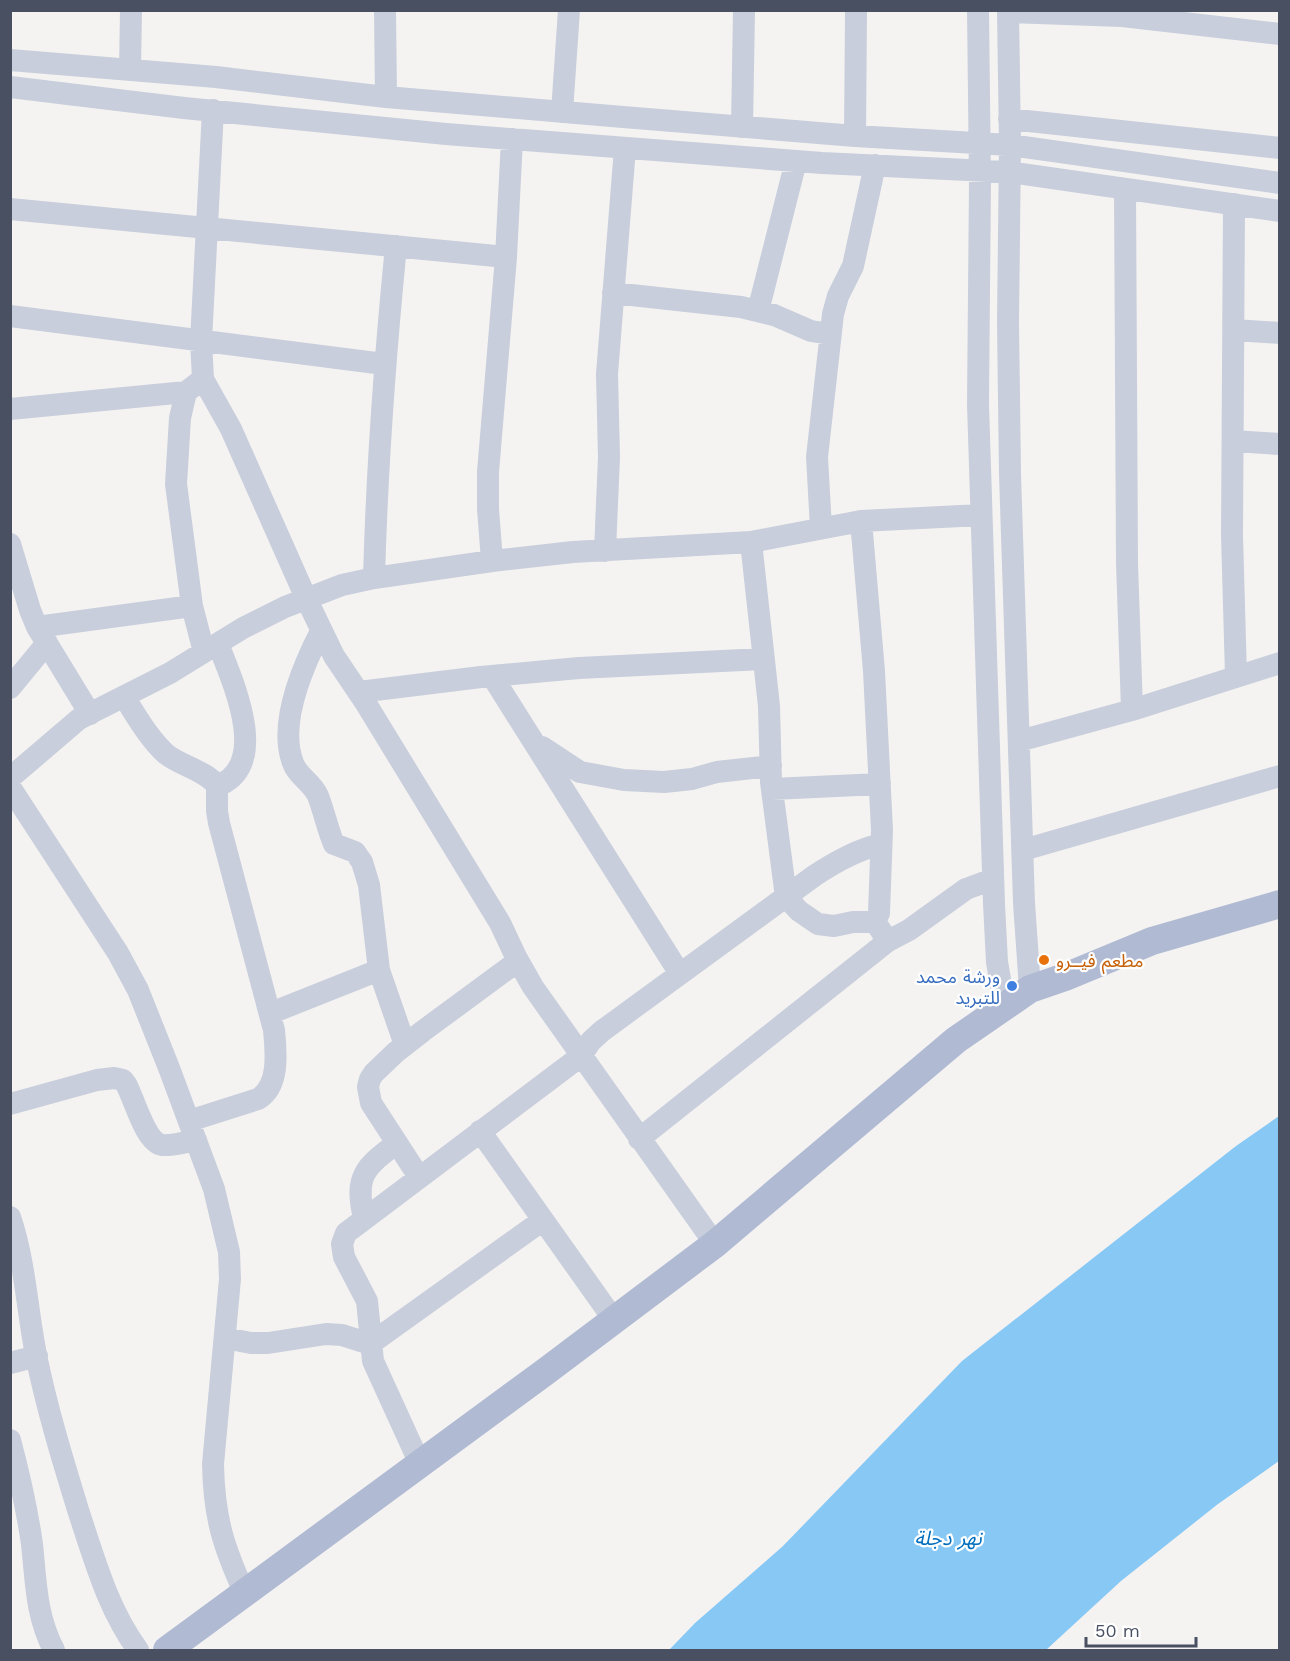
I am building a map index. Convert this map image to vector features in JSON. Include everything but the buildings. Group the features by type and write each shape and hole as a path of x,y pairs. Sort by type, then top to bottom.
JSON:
{"main road":[{"path":"167,1650 715,1244 956,1040 1030,989 1152,941 1280,904"}],"street":[{"path":"130,70 131,10"},
{"path":"385,10 386,97"},
{"path":"562,112 569,10"},
{"path":"742,127 744,10"},
{"path":"855,136 856,10"},
{"path":"978,10 980,171 978,334 981,515 997,962 1005,1008"},
{"path":"1030,989 1024,903 1009,404 1008,11 1226,19 1280,34"},
{"path":"10,60 562,112 855,136 1010,144 1280,183"},
{"path":"184,108 186,75"},
{"path":"10,87 184,108 512,139 796,161 1009,172 1280,211"},
{"path":"213,110 201,341 194,385 180,418 176,484 192,606 211,648 240,701 244,750 237,772 227,782 217,786"},
{"path":"1009,119 1280,148"},
{"path":"492,561 488,472 506,257 512,139"},
{"path":"605,551 609,457 607,374 625,148"},
{"path":"758,311 796,161"},
{"path":"820,528 817,457 832,314 853,266 875,165"},
{"path":"1125,189 1127,563 1132,710"},
{"path":"1234,204 1232,551 1236,676"},
{"path":"10,209 506,257"},
{"path":"374,578 377,474 384,364 396,246"},
{"path":"613,293 758,311 774,315 811,331 830,334"},
{"path":"10,316 384,364"},
{"path":"1234,330 1280,333"},
{"path":"10,409 194,385"},
{"path":"194,385 231,429 334,656 359,692 500,923 533,987 715,1244"},
{"path":"1233,441 1280,444"},
{"path":"10,778 79,720 170,673 254,622 306,598 342,585 374,578 492,561 752,542 861,521 981,515"},
{"path":"861,521 874,671 880,784 879,913 875,922"},
{"path":"752,542 769,706 772,789 786,897 808,919 818,924 834,926 853,922 875,922"},
{"path":"10,544 30,610 42,635 90,714"},
{"path":"10,688 42,635 192,606"},
{"path":"321,631 297,690 289,724 290,755 295,769 312,784 318,795 334,844 355,852 362,862 369,885 379,970 405,1045"},
{"path":"359,692 590,667 763,659"},
{"path":"1019,741 1132,710 1280,663"},
{"path":"492,676 680,974"},
{"path":"10,1104 97,1080 114,1078 123,1080 148,1134 155,1142 164,1145 258,1099 270,1088 274,1076 276,1054 271,1013 219,824 217,786 208,776 190,769 165,753 124,697"},
{"path":"535,744 580,772 624,780 664,782 771,766"},
{"path":"1023,850 1280,776"},
{"path":"772,789 880,784"},
{"path":"10,788 96,918 133,981 170,1068 214,1189 229,1252 230,1279 213,1464 213,1486 218,1524 228,1555 245,1594"},
{"path":"420,1464 377,1372 370,1344 370,1314 367,1301 343,1250 346,1233 581,1056 602,1030 829,866 851,854 881,844"},
{"path":"639,1138 888,941 909,930 966,889 993,879"},
{"path":"875,922 888,941"},
{"path":"419,1177 371,1103 368,1087 370,1079 405,1045 518,961"},
{"path":"271,1013 379,970"},
{"path":"480,1131 614,1320"},
{"path":"364,1218 360,1192 363,1176 372,1162 397,1143"},
{"path":"10,1217 21,1258 37,1356 52,1424 96,1566 119,1623 138,1650"},
{"path":"370,1344 543,1220"},
{"path":"225,1338 251,1343 268,1343 326,1334 348,1337 370,1344"},
{"path":"10,1363 37,1356"},
{"path":"10,1440 32,1543 34,1584 39,1613 54,1650"}],"water":[{"name":"نهر دجلة","path":"1279,1116 1279,1461 1218,1504 1121,1581 1046,1650 669,1650 695,1623 783,1546 962,1361 1236,1146"}],"place":[{"name":"مطعم فيــرو","path":"1044,960"},
{"name":"ورشة محمد للتبريد","path":"1012,986"}]}
